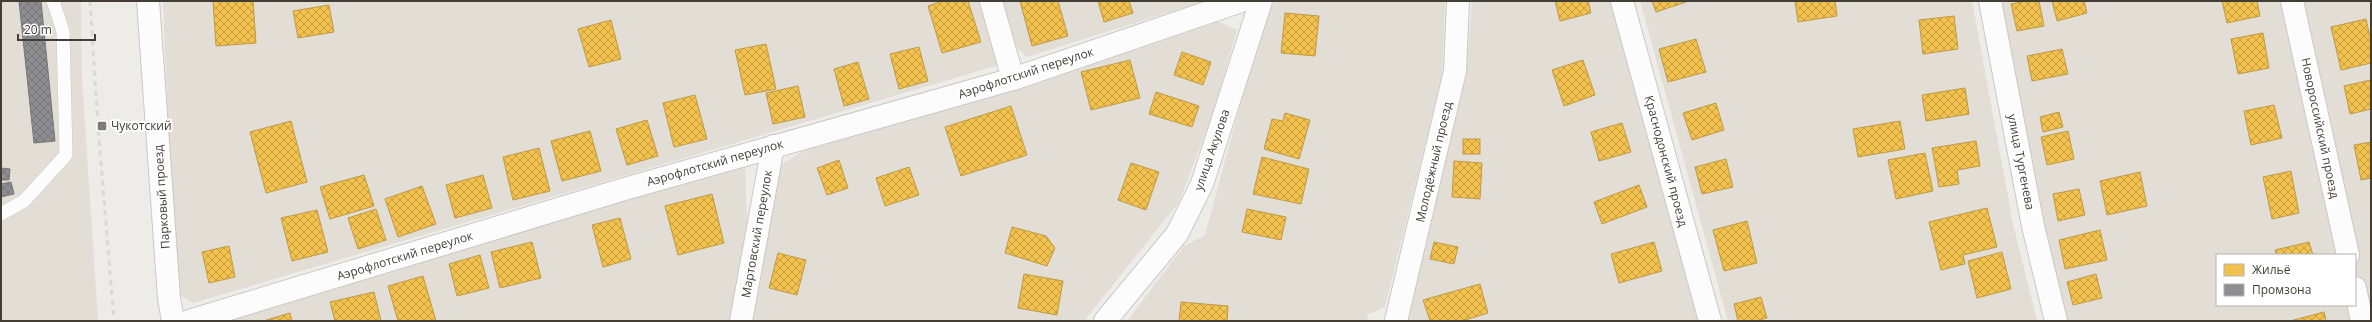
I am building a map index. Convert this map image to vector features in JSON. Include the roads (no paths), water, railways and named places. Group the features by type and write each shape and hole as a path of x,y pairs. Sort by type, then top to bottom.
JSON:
{"street":[{"name":"Парковый проезд","path":"148,1 169,298 173,321"},
{"path":"991,1 1013,79"},
{"name":"Аэрофлотский переулок","path":"189,321 773,146 1013,79 1241,1"},
{"name":"улица Акулова","path":"1105,321 1177,234 1202,184 1261,1"},
{"name":"Молодёжный проезд","path":"1396,321 1455,71 1458,1"},
{"name":"Краснодонский проезд","path":"1622,1 1710,321"},
{"name":"улица Тургенева","path":"1990,1 2033,226 2056,321"},
{"name":"Новороссийский проезд","path":"2292,1 2348,254"},
{"name":"Мартовский переулок","path":"741,321 773,146"},
{"path":"2356,293 2362,321"}],"lane":[{"path":"1,214 24,201 66,155 63,31 53,1"}],"railway":[{"path":"90,1 98,126 114,321"}],"place":[{"name":"Чукотский","path":"102,126"}]}
